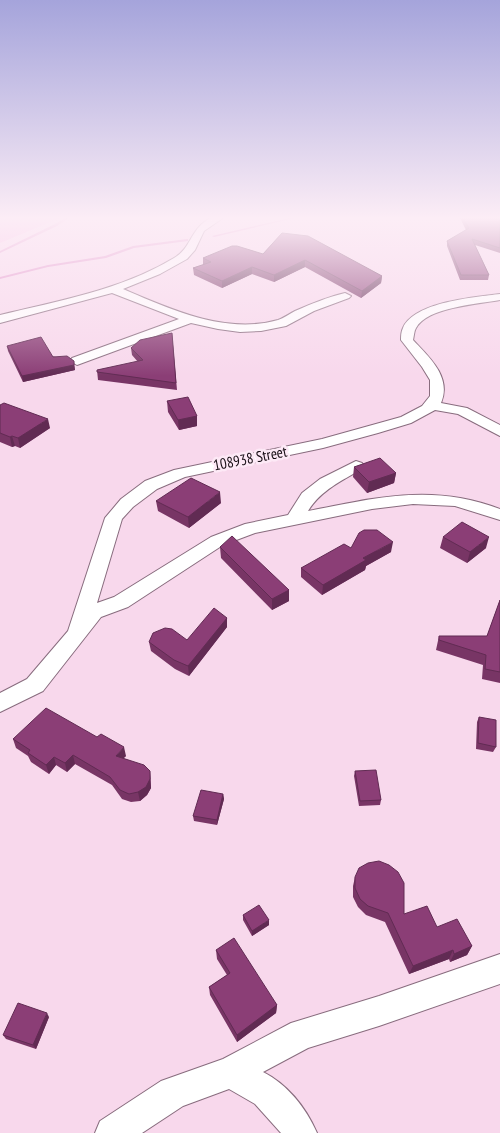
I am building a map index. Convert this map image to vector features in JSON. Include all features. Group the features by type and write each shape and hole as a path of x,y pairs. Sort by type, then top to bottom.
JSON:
{"street":[{"path":"0,319 113,290 156,271"},
{"path":"113,290 192,318 230,328 269,326 284,322 312,308 345,296"},
{"path":"500,297 434,310 417,318 408,327 406,335 409,345 428,365 437,380 437,396 432,405 462,411 500,431"},
{"path":"77,361 192,318"},
{"name":"108938 Street","path":"0,703 35,685 77,634 114,518 127,503 151,485 180,473 373,430 406,420 432,405"},
{"path":"292,521 308,497 326,483 356,466"},
{"path":"77,634 94,612 121,602 217,541 252,528 372,504 413,499 455,501 474,505 500,515"},
{"path":"112,1133 173,1093 231,1072 302,1034 379,1011 500,969"},
{"path":"231,1072 267,1092 297,1126 300,1133"}],"building":[{"path":"199,271 244,271 222,281"},
{"path":"263,271 283,271 274,275"},
{"path":"325,271 373,271 382,276 362,291"},
{"path":"459,271 487,271 489,275 461,275"},
{"path":"172,333 176,383 97,372 97,370 143,360 131,348 140,340"},
{"path":"41,337 53,357 67,356 74,361 74,365 22,376 7,346"},
{"path":"188,397 197,416 178,420 167,401"},
{"path":"4,403 48,419 18,438 10,437 0,433 0,405"},
{"path":"380,458 396,473 369,482 354,467"},
{"path":"191,478 220,492 188,517 156,501"},
{"path":"462,522 489,537 470,552 443,537"},
{"path":"364,530 377,530 393,542 363,558 366,560 323,585 301,568 344,544 351,548 359,533"},
{"path":"232,536 289,590 272,599 220,547"},
{"path":"500,600 500,672 485,669 486,655 439,640 439,636 487,636"},
{"path":"214,608 227,618 188,666 174,660 149,642 153,633 165,628 172,629 187,640"},
{"path":"46,708 97,737 101,734 124,747 116,756 144,765 150,771 150,779 146,787 138,792 129,794 120,790 110,777 73,755 65,763 54,757 46,765 28,753 30,750 13,739"},
{"path":"479,717 496,720 496,747 478,743"},
{"path":"376,770 381,800 360,801 355,771"},
{"path":"201,790 223,794 217,820 193,816"},
{"path":"379,861 389,865 398,872 404,883 404,914 427,906 437,927 457,919 472,946 454,954 453,950 413,966 388,913 368,906 360,899 355,888 355,877 359,868 368,863"},
{"path":"259,905 269,920 252,931 243,915"},
{"path":"234,938 277,1005 237,1035 209,987 230,973 216,950"},
{"path":"18,1003 47,1013 33,1045 3,1035"}],"waterway":[{"path":"0,278 29,271"}]}
